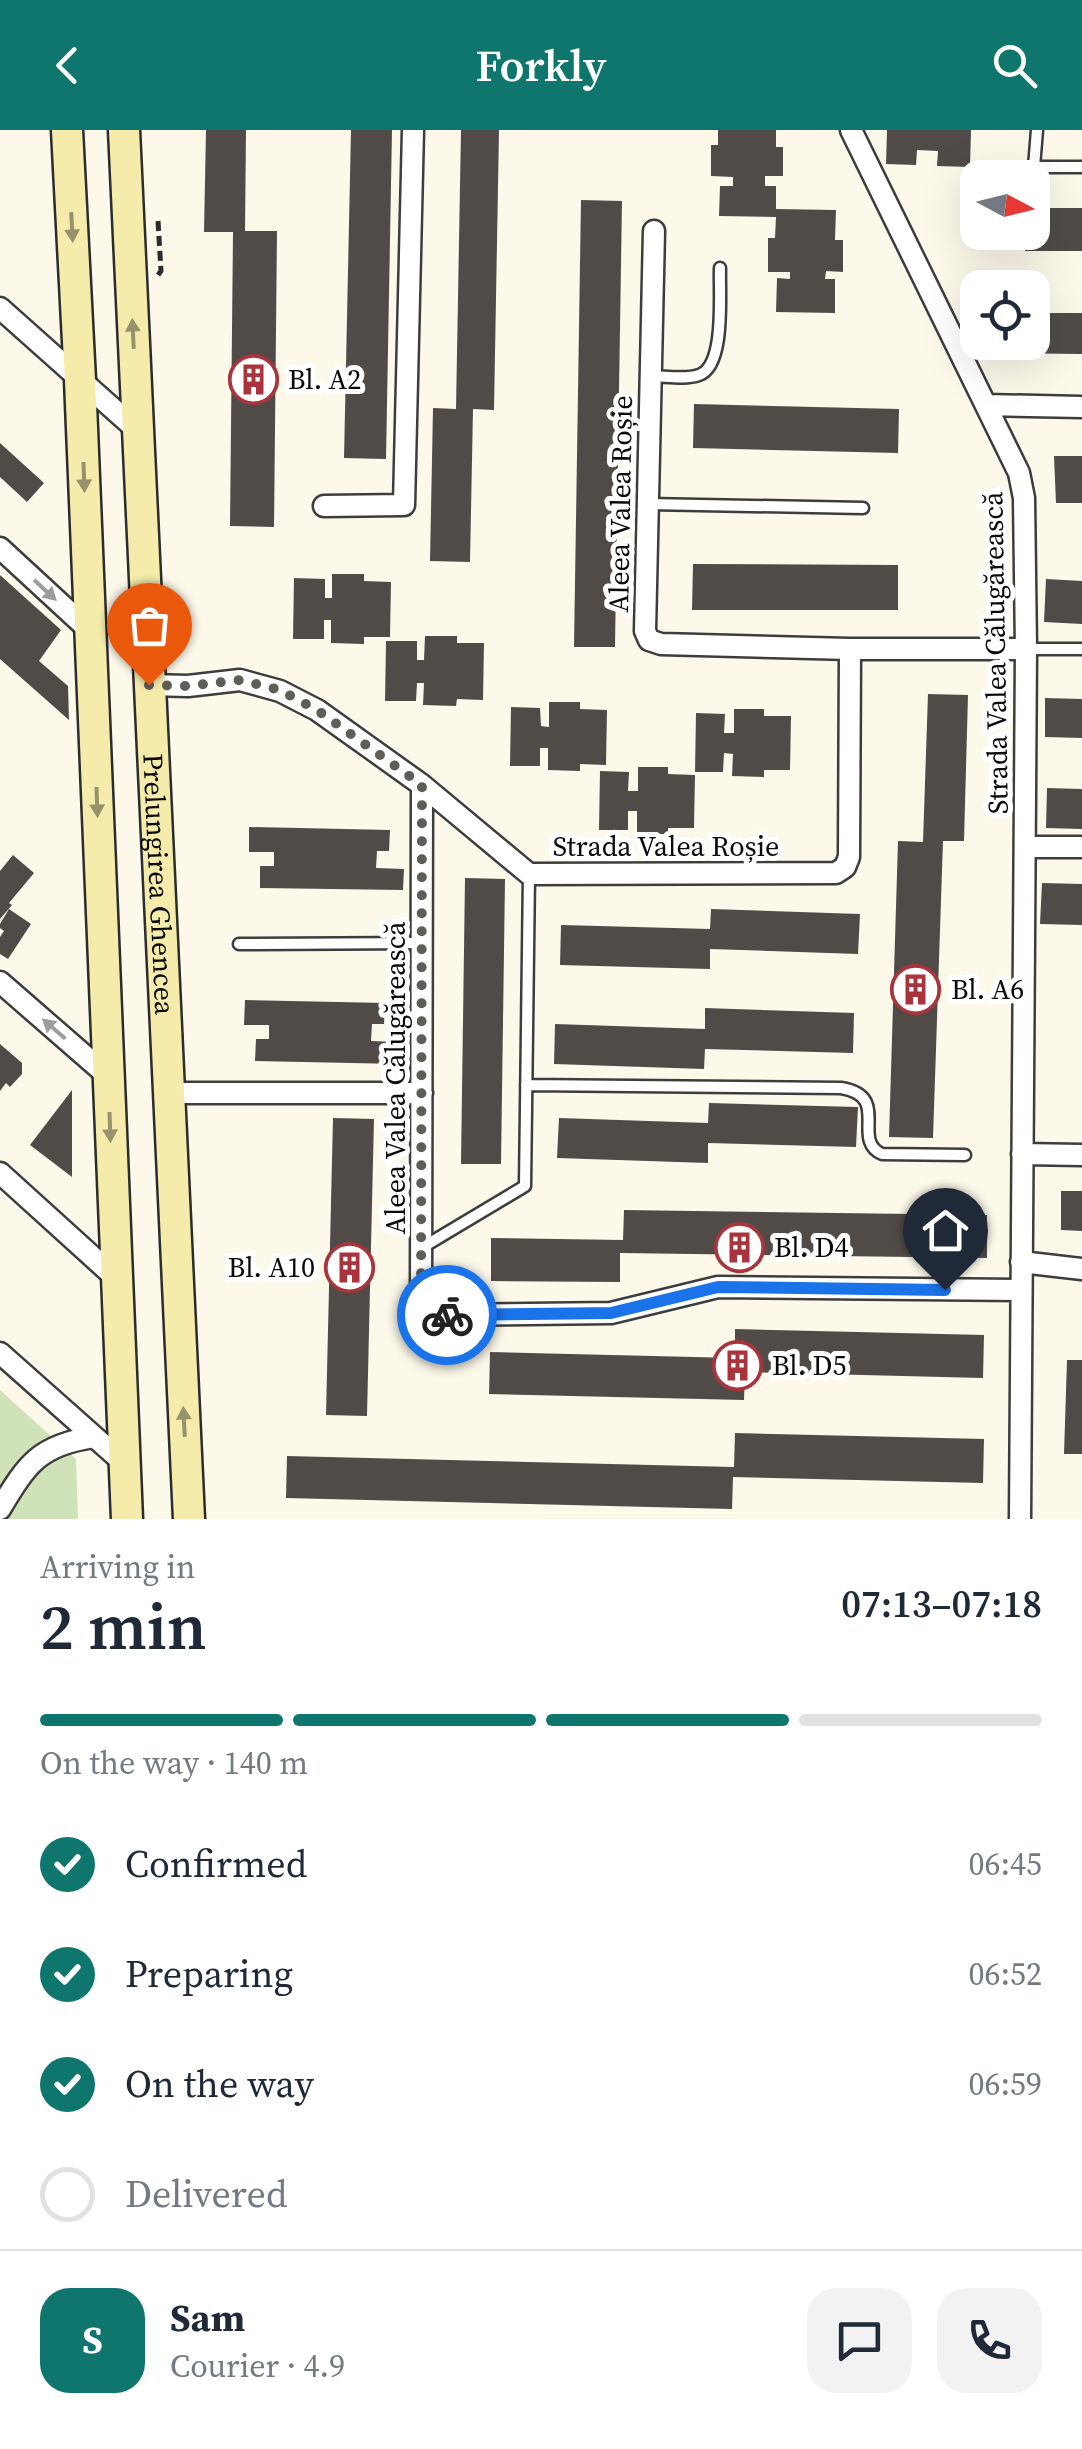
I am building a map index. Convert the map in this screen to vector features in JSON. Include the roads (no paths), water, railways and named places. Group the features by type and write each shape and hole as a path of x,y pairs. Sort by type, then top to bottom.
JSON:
{"main road":[{"name":"Prelungirea Ghencea","path":"67,130 127,1519"},
{"name":"Prelungirea Ghencea","path":"124,130 189,1519"},
{"path":"106,1519 125,1469"}],"street":[{"path":"324,506 404,505 413,130"},
{"name":"Strada Valea Călugărească","path":"851,130 1018,473 1024,498 1020,1519"},
{"name":"Aleea Valea Roșie","path":"654,231 645,631 649,640 660,644 850,650 1026,650"},
{"path":"0,308 138,431"},
{"path":"986,405 1082,408"},
{"path":"0,548 90,631"},
{"name":"Strada Valea Roșie","path":"149,685 188,686 240,680 280,690 317,710 422,785 529,874 836,873 846,868 849,857 850,650"},
{"name":"Aleea Valea Călugărească","path":"422,785 421,1302 427,1311 439,1316 611,1313 718,1287 1021,1290"},
{"path":"1024,848 1082,847"},
{"path":"0,982 108,1076"},
{"path":"168,1093 422,1093"},
{"path":"1022,1154 1082,1154"},
{"path":"0,1172 117,1279"},
{"path":"1022,1262 1082,1269"},
{"path":"0,1353 125,1469"},
{"path":"0,1509 29,1465 45,1452 66,1442 94,1438"}],"lane":[{"path":"1035,160 1037,130"},
{"path":"1050,167 1082,167"},
{"path":"650,376 704,374 713,364 718,344 720,268"},
{"path":"648,504 863,508"},
{"path":"1026,650 1082,649"},
{"path":"423,1247 525,1186 529,874"},
{"path":"239,944 422,943"},
{"path":"526,1086 854,1090 870,1109 869,1144 874,1151 964,1155"}],"place":[{"name":"Bl. A2","path":"253,379"},
{"name":"Bl. A6","path":"916,989"},
{"name":"Bl. D4","path":"739,1247"},
{"name":"Bl. A10","path":"350,1267"},
{"name":"Bl. D5","path":"737,1365"}]}
